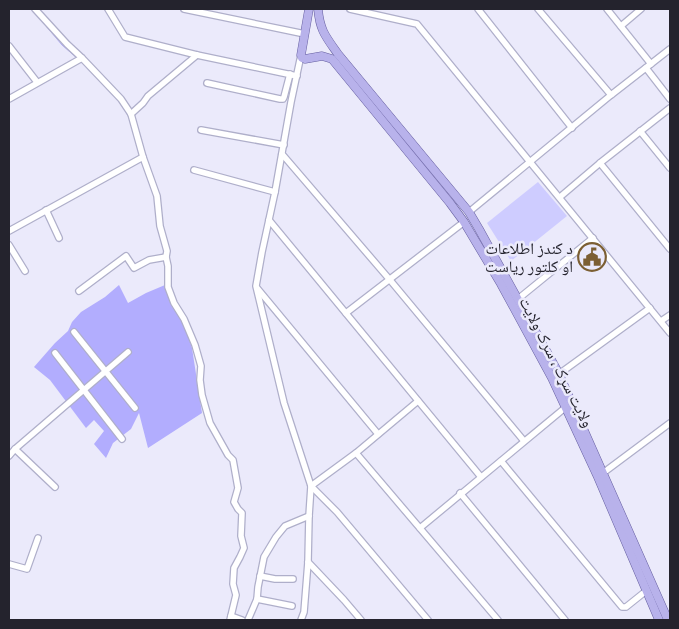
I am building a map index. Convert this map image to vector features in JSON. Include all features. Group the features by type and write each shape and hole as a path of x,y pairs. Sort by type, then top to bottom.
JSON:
{"main road":[{"path":"309,9 302,58 335,56"},
{"name":"ولایت سړک ، سرک ولایت","path":"318,9 319,23 335,56 464,222 501,284 566,407 659,620"},
{"name":"ولایت سړک ، سرک ولایت","path":"335,56 469,212 480,229 559,374 668,620"}],"street":[{"path":"35,9 121,99 131,114 157,196 160,226 167,251 168,287 195,345 201,366 202,395 210,423 228,455 233,460 238,488 234,502 242,513 240,536 244,548 234,568 233,584 236,595 231,618 242,620"},
{"path":"108,9 125,37 197,55 297,76"},
{"path":"184,9 305,34"},
{"path":"350,9 417,24 670,333"},
{"path":"478,9 572,128"},
{"path":"538,9 612,95"},
{"path":"607,9 651,64"},
{"path":"621,26 641,9"},
{"path":"9,46 37,82"},
{"path":"469,212 670,49"},
{"path":"131,114 148,96 197,55"},
{"path":"301,55 256,286 284,403 311,486 308,516 308,562 304,612 301,620"},
{"path":"10,97 82,58"},
{"path":"646,68 670,99"},
{"path":"207,83 283,99 290,74"},
{"path":"560,197 670,108"},
{"path":"201,130 284,145"},
{"path":"640,131 670,168"},
{"path":"282,154 524,441"},
{"path":"9,231 143,156"},
{"path":"600,163 670,248"},
{"path":"194,170 275,192"},
{"path":"46,210 59,238"},
{"path":"269,220 481,478"},
{"path":"346,313 464,222"},
{"path":"518,299 593,238"},
{"path":"9,245 25,271"},
{"path":"79,292 126,256 134,268 149,260 166,257"},
{"path":"256,286 378,434"},
{"path":"559,374 650,308"},
{"path":"661,322 670,315"},
{"path":"74,332 135,408"},
{"path":"9,456 128,352"},
{"path":"55,353 122,439"},
{"path":"311,486 356,453 418,401"},
{"path":"420,528 566,407"},
{"path":"603,473 670,423"},
{"path":"15,449 55,487"},
{"path":"356,453 498,620"},
{"path":"501,461 622,607 626,607 646,591"},
{"path":"311,486 337,512 428,620"},
{"path":"460,493 565,620"},
{"path":"248,620 257,599 264,557 285,526 308,516"},
{"path":"9,564 27,568 38,538"},
{"path":"308,562 361,620"},
{"path":"260,576 293,579"},
{"path":"257,599 292,606"}],"shaded area":[{"path":"538,182 567,216 511,261 487,223"},
{"path":"119,285 128,303 165,285 171,305 183,321 192,348 202,413 148,448 139,413 131,429 113,443 106,458 94,444 104,431 94,420 86,428 50,380 34,367 68,331 72,322 81,312 105,297"}],"waterway":[{"path":"36,14 62,45 77,58"}],"place":[{"name":"د کندز اطلاعات او کلتور ریاست","path":"592,257"}]}
